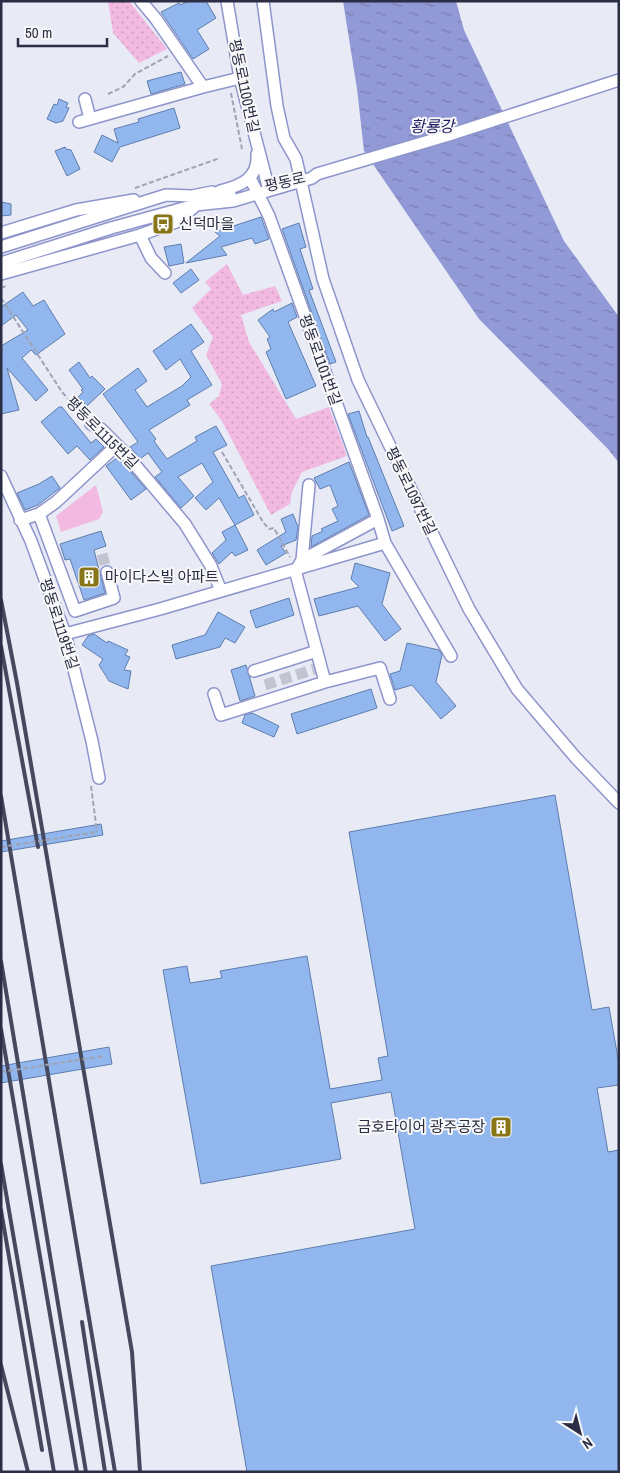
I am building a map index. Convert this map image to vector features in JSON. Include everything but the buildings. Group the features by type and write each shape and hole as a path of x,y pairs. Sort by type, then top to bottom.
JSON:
{"street":[{"path":"141,1 156,19 203,87"},
{"name":"평동로1100번길","path":"227,1 240,78 256,145 269,188"},
{"name":"평동로1097번길","path":"263,1 277,106 284,138 296,159 323,279 358,380 469,610 517,689 576,758 619,803"},
{"path":"79,122 240,78"},
{"name":"평동로","path":"1,247 166,195 194,200 232,201 269,188 312,178 315,174 449,135 619,80"},
{"path":"85,99 90,119"},
{"path":"212,192 234,186 250,178 258,163 256,145"},
{"name":"평동로1101번길","path":"250,178 269,216 385,543 451,656"},
{"path":"1,233 76,210 132,200 169,187 194,200 176,222 1,274"},
{"name":"평동로","path":"1,263 111,228 212,192 220,197 256,192"},
{"path":"140,234 151,258 165,274"},
{"name":"평동로1115번길","path":"91,424 101,430 125,453 185,524 211,566 221,590"},
{"path":"20,520 39,514 72,489 116,446"},
{"name":"평동로1119번길","path":"1,476 31,540 65,634 92,742 95,782"},
{"path":"309,485 298,567 325,682"},
{"path":"39,514 75,611"},
{"path":"298,567 378,519"},
{"path":"65,634 385,543"},
{"path":"59,616 114,598 107,572"},
{"path":"254,671 317,651"},
{"path":"214,694 221,715 325,682 380,668 390,699"}],"path":[{"path":"108,94 123,87 135,74 177,51"},
{"path":"134,188 220,158"},
{"name":"평동로1115번길","path":"1,298 62,392 78,412 91,424"},
{"path":"222,452 260,517 269,529 274,528 298,567"},
{"path":"1,847 97,832 95,782"},
{"path":"1,1072 104,1056"}],"shaded area":[{"path":"108,1 129,1 167,49 139,63 113,33"},
{"path":"227,264 243,295 275,286 282,301 241,315 249,342 296,419 329,407 347,456 302,472 292,492 290,504 271,515 222,421 209,404 219,396 222,384 206,355 213,337 192,308 211,289 205,282"},
{"path":"96,485 103,512 99,519 61,532 56,516"}],"water":[{"name":"황룡강","path":"343,1 456,1 464,30 564,241 619,317 619,463 608,449 479,319 364,151 357,89"}],"tunnel":[{"path":"102,554 107,572"},
{"path":"265,685 321,667"}],"railway":[{"path":"1,600 17,683 132,1352 140,1472"},
{"path":"1,646 38,847"},
{"path":"1,796 115,1472"},
{"path":"1,961 86,1472"},
{"path":"1,1029 77,1472"},
{"path":"1,1164 54,1472"},
{"path":"1,1210 42,1450"},
{"path":"82,1322 105,1472"},
{"path":"1,1365 28,1472"}],"place":[{"name":"신덕마을","path":"163,224"},
{"name":"마이다스빌 아파트","path":"89,577"},
{"name":"금호타이어 광주공장","path":"501,1127"}]}
